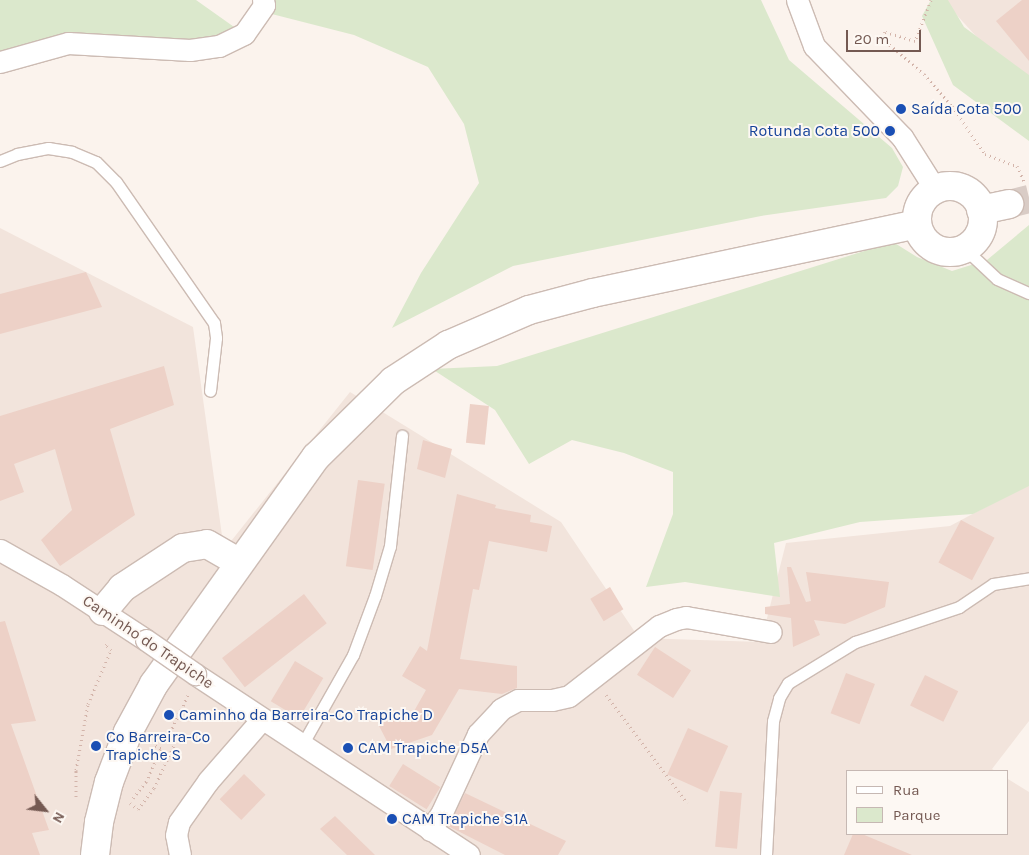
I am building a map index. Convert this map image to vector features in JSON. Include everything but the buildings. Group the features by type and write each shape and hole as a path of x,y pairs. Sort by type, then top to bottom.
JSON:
{"main road":[{"path":"95,855 109,782 128,732 154,684 238,562 316,457 354,416 393,381 448,345 529,310 593,292 908,226 920,234 934,248 954,251 964,248 977,237 983,219 982,210 978,202 964,189 950,186 935,189 920,204 908,226"},
{"path":"982,210 1017,196"},
{"path":"112,618 122,588 183,548 207,544 238,562"}],"street":[{"path":"0,62 68,43 190,50 219,46 244,34 264,5 263,0"},
{"path":"797,0 814,46 902,137 935,189"},
{"name":"Caminho do Trapiche","path":"0,550 146,640 468,855"},
{"path":"430,830 442,812 478,734 490,719 518,700 552,700 569,696 659,626 676,619 703,620 771,632"},
{"path":"180,855 176,834 180,822 208,781 262,719"}],"lane":[{"path":"0,161 17,154 48,148 72,152 96,162 116,182 214,323 216,338 210,391"},
{"path":"964,248 997,279 1029,293"},
{"path":"302,745 353,655 375,596 390,546 402,436"},
{"path":"766,855 773,722 779,698 788,683 855,642 959,607 993,584 1029,578"}],"path":[{"path":"931,0 915,41 885,32 882,38 930,80 952,106 985,154 1017,166 1022,171 1017,196"},
{"path":"76,805 76,770 88,704 111,650 106,646 112,618"},
{"path":"154,745 161,748 146,782 130,803 138,809 154,788 176,741 168,737 197,675"},
{"path":"593,678 687,803"}],"shaded area":[{"path":"943,0 1029,0 1029,79 1006,69"},
{"path":"0,228 193,327 224,550 350,392 561,522 639,638 761,642 786,543 950,526 1029,484 1029,721 992,769 994,770 846,770 846,835 1009,835 1009,780 1029,792 1029,855 0,855"}],"green space":[{"path":"0,0 196,0 244,34 190,50 68,43 0,62"},
{"path":"260,0 761,0 789,60 892,148 903,167 898,186 886,198 761,216 513,266 392,328 421,273 479,183 464,124 428,67 354,35 260,11"},
{"path":"931,0 948,0 964,27 1029,75 1029,141 953,85 922,16"},
{"path":"1029,225 1029,486 973,514 860,522 774,543 780,597 685,582 646,587 673,514 673,472 624,453 572,440 529,464 495,410 432,369 497,366 893,242 917,257 952,271 987,260"}],"tunnel":[{"path":"1009,204 1029,199"}],"place":[{"name":"Saída Cota 500","path":"901,109"},
{"name":"Rotunda Cota 500","path":"890,131"},
{"name":"Caminho da Barreira-Cº Trapiche D","path":"169,715"},
{"name":"Cº Barreira-Cº Trapiche S","path":"96,746"},
{"name":"CAM Trapiche D5A","path":"348,748"},
{"name":"CAM Trapiche S1A","path":"392,819"}]}
